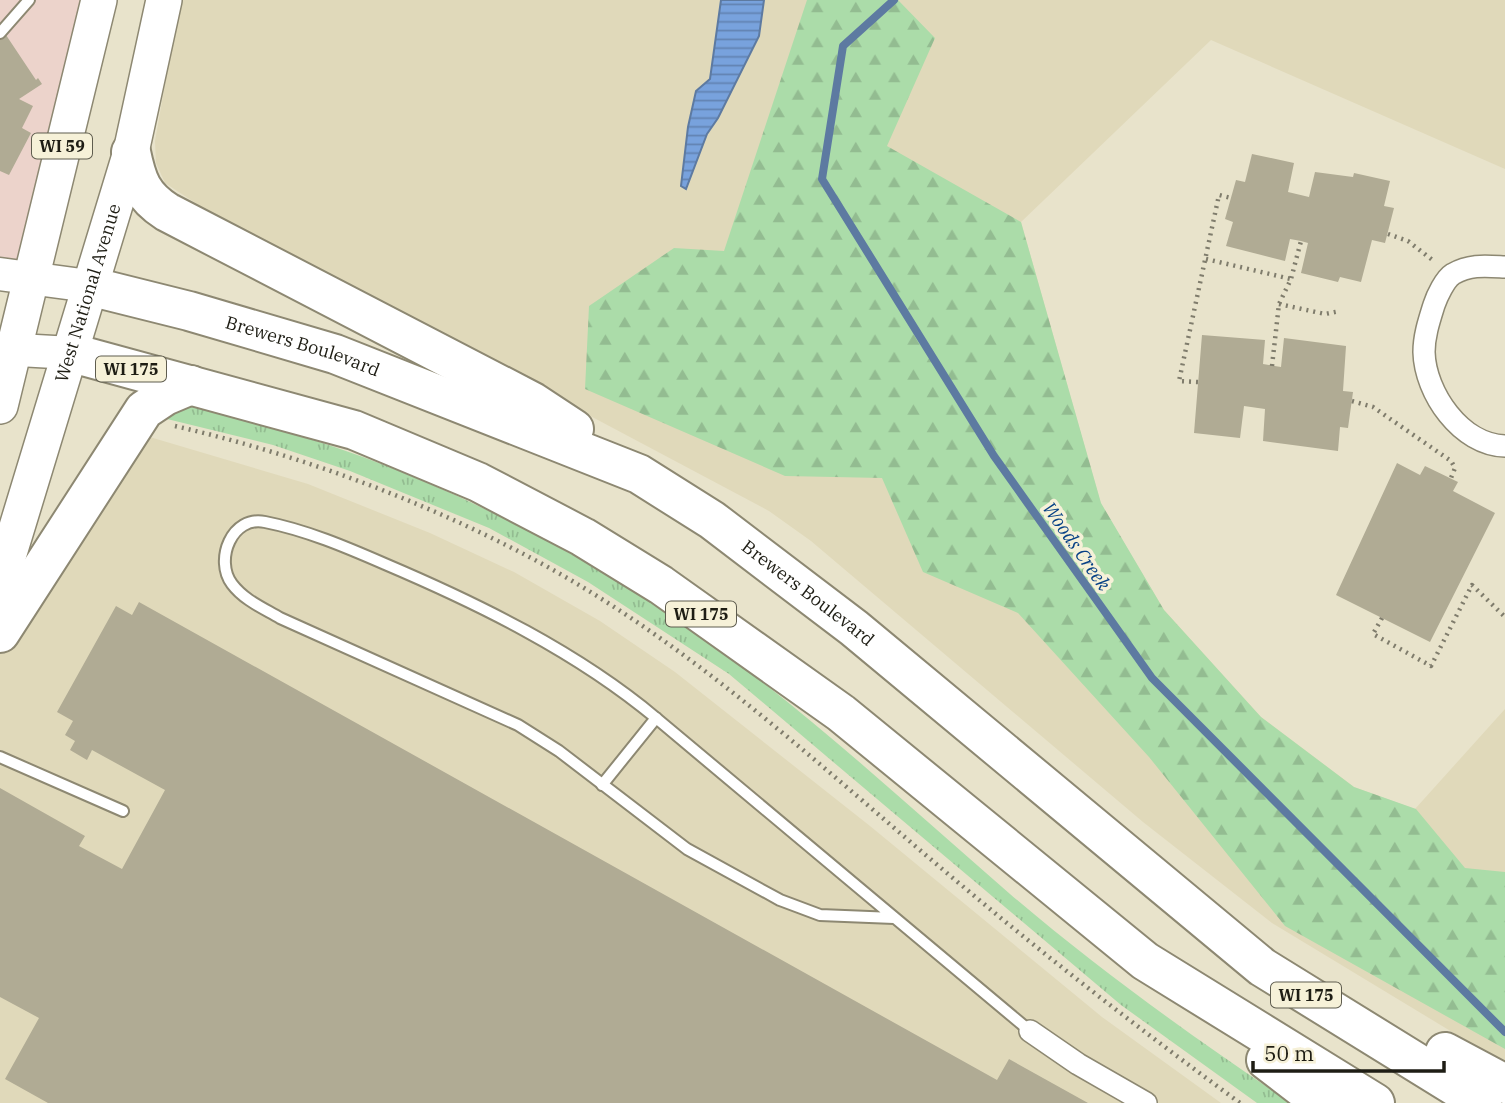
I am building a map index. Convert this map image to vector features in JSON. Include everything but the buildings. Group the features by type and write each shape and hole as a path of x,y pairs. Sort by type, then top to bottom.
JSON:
{"highway":[{"path":"131,152 140,187 146,197 167,212 533,402 639,474"},
{"name":"Brewers Boulevard","path":"89,286 189,311 335,354 639,474 712,520 854,628 1262,967 1482,1103"},
{"name":"WI 175","path":"72,353 354,430 417,454 583,537 661,585 841,713 1145,961 1375,1103"},
{"path":"0,633 144,410 165,396 191,385"},
{"path":"1142,869 1283,958 1505,1084"},
{"path":"1145,961 1322,1103"}],"main road":[{"name":"WI 59","path":"0,407 16,275 99,0"},
{"name":"West National Avenue","path":"0,583 131,152 164,0"},
{"name":"Brewers Boulevard","path":"16,275 89,286"},
{"name":"WI 175","path":"7,349 72,353"}],"street":[{"path":"1505,267 1472,266 1450,275 1426,329 1424,354 1432,387 1450,417 1474,436 1505,446"},
{"path":"1030,1031 1078,1064 1146,1103"}],"lane":[{"path":"0,33 29,0"},
{"path":"894,918 820,915 780,900 687,849 518,725 280,618 251,602 232,584 225,570 224,554 234,532 249,521 263,521 338,544 437,586 538,639 656,718 1030,1031"},
{"path":"602,785 656,718"},
{"path":"0,757 123,811"}],"path":[{"path":"1198,382 1178,381 1219,195 1231,198"},
{"path":"1272,366 1279,304 1291,279 1301,241"},
{"path":"1206,259 1291,279"},
{"path":"1279,304 1325,314 1340,311"},
{"path":"1352,401 1373,407 1451,461 1455,468 1451,478"},
{"path":"163,424 248,445 386,492 535,561 600,599 714,676 785,732 971,894 1136,1026 1240,1103"},
{"path":"1382,618 1373,634 1431,666 1472,585 1505,617"}],"shaded area":[{"path":"0,0 99,0 32,277 0,274"},
{"path":"180,0 1505,0 1505,169 1211,40 1021,222 1101,504 1164,610 1261,717 1354,787 1415,809 1505,709 1505,1064 1272,923 1143,822 811,541 769,511 223,221 165,183 156,163 155,141"},
{"path":"143,435 308,484 430,533 514,572 600,621 675,672 870,826 1102,1017 1221,1103 0,1103 0,654"}],"green space":[{"path":"807,0 898,0 935,38 887,146 1021,222 1101,503 1164,610 1261,717 1354,787 1416,809 1465,868 1505,872 1505,1049 1285,926 1149,757 1018,613 923,572 882,478 785,476 585,389 589,306 674,248 724,251"},
{"path":"192,406 321,442 433,485 536,535 635,592 734,660 782,697 1078,950 1291,1103 1257,1103 1121,1005 729,674 588,582 489,528 350,471 273,445 167,419 163,412"}],"water":[{"path":"721,0 764,0 759,36 718,118 707,134 686,189 681,186 688,127 696,91 710,79"}],"waterway":[{"name":"Woods Creek","path":"894,0 843,46 822,179 994,456 1152,678 1505,1032"}]}
